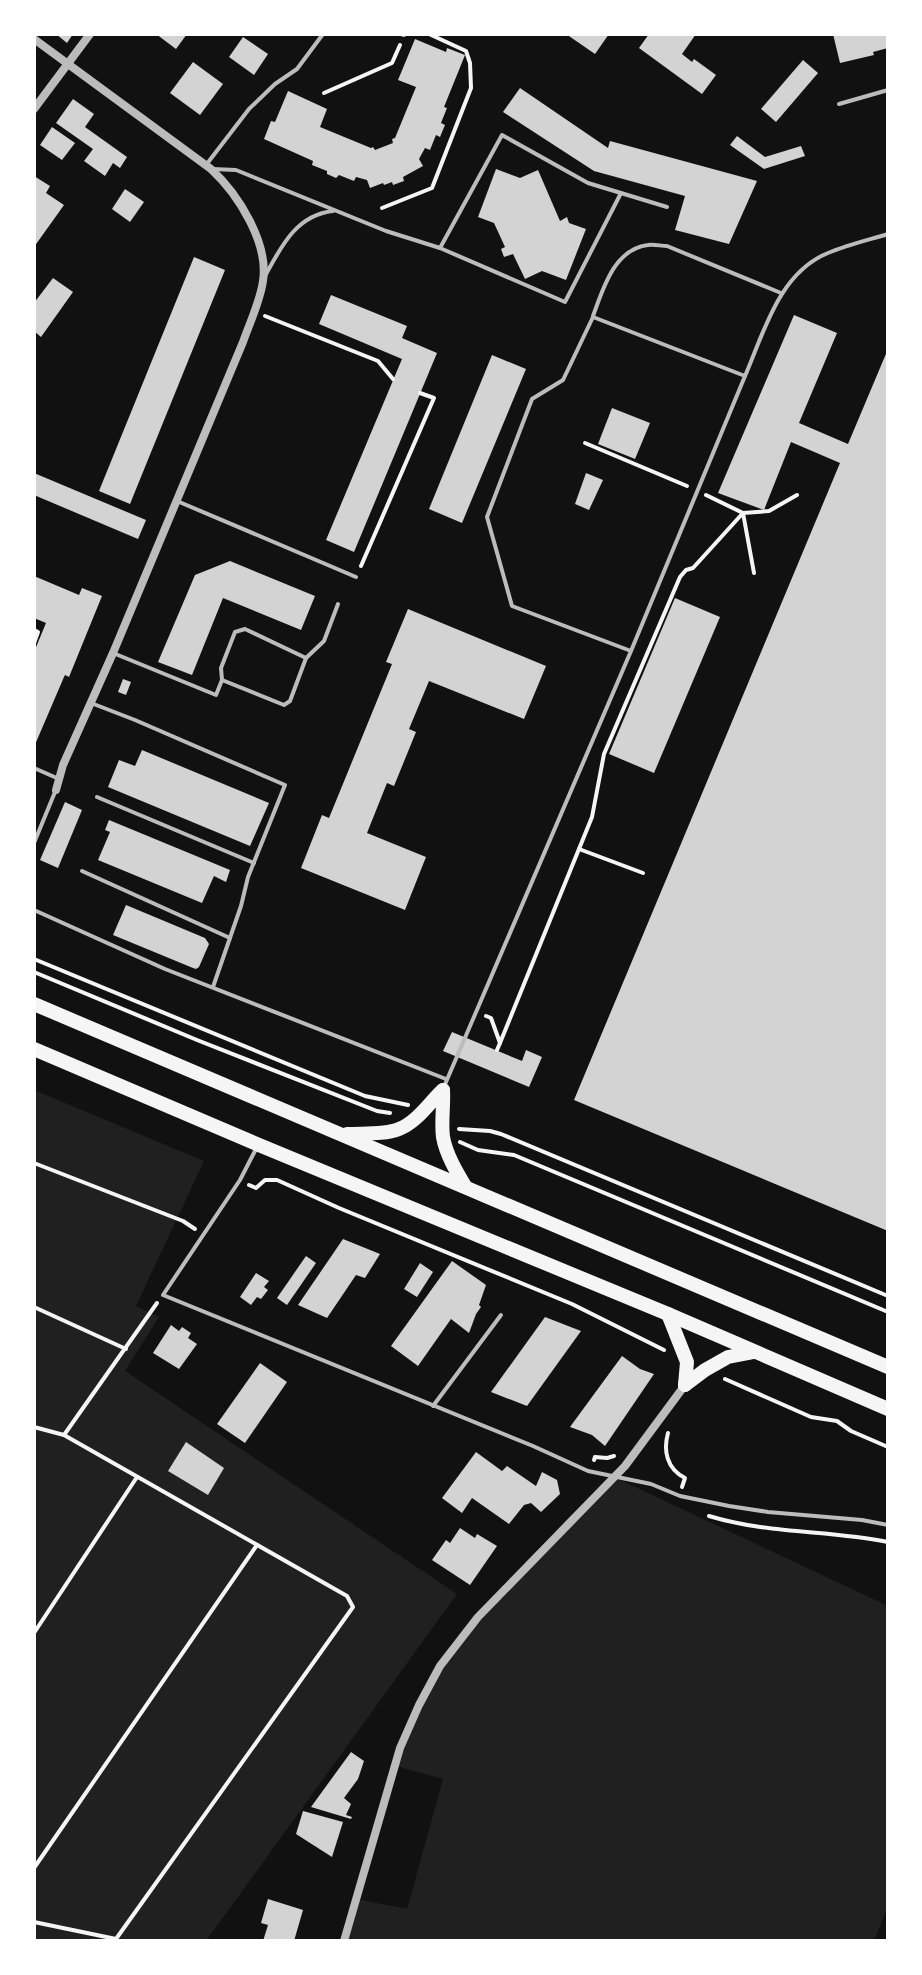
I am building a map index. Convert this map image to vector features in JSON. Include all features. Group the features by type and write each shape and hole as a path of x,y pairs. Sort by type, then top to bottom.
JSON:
{"highway":[{"path":"34,1004 888,1367"},
{"path":"34,1049 888,1409"},
{"path":"343,1134 382,1133 399,1129 424,1111 445,1085"},
{"path":"445,1085 445,1147 465,1186"},
{"path":"668,1314 687,1362 685,1385"},
{"path":"685,1385 728,1357 754,1352"}],"street":[{"path":"34,109 90,34"},
{"path":"34,39 224,181 243,207 261,253 264,278 243,342 63,765 56,790"},
{"path":"344,1941 400,1748 440,1666 478,1617 625,1466 685,1385"}],"lane":[{"path":"323,34 297,69 275,84 249,109 208,167 236,170 386,231 440,248 565,302 621,193"},
{"path":"839,104 888,90"},
{"path":"440,248 502,135 588,183 667,207"},
{"path":"264,278 282,246 299,225 314,215 336,211"},
{"path":"34,910 165,969 445,1085 781,293 802,269 825,254 888,234"},
{"path":"631,651 512,606 487,517 532,399 563,380 593,317 610,271 633,249 649,245 667,246 781,293"},
{"path":"593,317 745,376"},
{"path":"177,501 356,577"},
{"path":"222,680 284,705 290,701 306,658 324,641 338,604"},
{"path":"113,653 216,695 222,680 221,668 235,632 241,629 306,658"},
{"path":"91,703 285,785 254,863 213,987"},
{"path":"34,768 59,779"},
{"path":"34,843 56,790"},
{"path":"97,797 254,863"},
{"path":"82,871 230,938"},
{"path":"259,1145 240,1180 163,1295 588,1471 651,1484 680,1496 755,1510 888,1525"},
{"path":"433,1406 501,1315"}],"path":[{"path":"382,208 432,188 471,88 466,51 429,34"},
{"path":"324,93 392,63 402,35"},
{"path":"278,321 378,361 393,379"},
{"path":"356,577 434,398 420,393"},
{"path":"497,1050 592,817 604,754 680,577 693,568 743,513 769,511 797,495"},
{"path":"34,630 38,632 34,643"},
{"path":"579,849 643,873"},
{"path":"476,1013 491,1018 500,1043"},
{"path":"34,1163 177,1219 204,1234"},
{"path":"240,1180 256,1188 265,1180 277,1180 572,1304 675,1355"},
{"path":"34,1307 126,1349"},
{"path":"64,1435 151,1313"},
{"path":"719,1376 811,1417 837,1421 851,1431 888,1447"},
{"path":"34,1427 64,1435 347,1596 353,1607 116,1939 34,1922"},
{"path":"669,1430 665,1454 678,1475 685,1478 680,1496"},
{"path":"588,1471 595,1457 616,1455"},
{"path":"34,1633 137,1477"},
{"path":"706,1515 771,1529 855,1535 888,1542"},
{"path":"34,1868 257,1545"}],"shaded area":[{"path":"34,1090 204,1161 136,1306 159,1317 125,1371 457,1594 206,1941 34,1941"},
{"path":"614,1477 888,1606 888,1905 874,1941 344,1941 356,1899 407,1909 443,1779 396,1766 401,1749 442,1667 477,1617"}],"building":[{"path":"56,34 73,34 67,43"},
{"path":"156,34 187,34 176,49"},
{"path":"566,34 609,34 595,54"},
{"path":"649,34 696,34 682,54 716,75 702,94 639,48"},
{"path":"833,34 888,34 888,48 873,52 874,55 840,63"},
{"path":"243,37 268,54 254,75 229,57"},
{"path":"415,39 446,52 447,48 465,55 444,107 447,108 441,123 445,125 440,137 436,135 430,150 425,148 419,159 423,166 403,177 404,181 370,188 367,180 356,177 354,181 339,175 336,178 312,165 313,161 264,139 288,91 327,109 320,127 375,150 393,143 392,139 416,87 398,80"},
{"path":"803,60 818,73 776,122 761,109"},
{"path":"193,62 223,84 200,115 170,93"},
{"path":"520,88 608,148 610,141 757,181 729,244 675,230 685,196 594,171 503,112"},
{"path":"73,99 94,114 85,127 127,157 120,168 113,163 105,176 84,161 93,149 56,123"},
{"path":"52,127 75,143 62,160 40,145"},
{"path":"737,136 765,157 801,146 805,156 764,169 730,145"},
{"path":"496,169 520,178 538,170 560,221 567,217 569,223 586,229 566,280 542,271 525,279 513,254 504,257 501,249 505,247 494,223 478,217"},
{"path":"34,176 50,186 46,193 64,205 34,247"},
{"path":"125,189 144,202 130,222 112,209"},
{"path":"194,257 225,270 130,504 99,491"},
{"path":"53,278 73,292 41,337 34,331 34,303"},
{"path":"331,295 407,326 402,338 437,353 354,552 326,540 402,359 319,324"},
{"path":"794,315 837,333 799,423 848,444 888,349 888,1231 574,1100 840,463 791,442 764,510 718,493"},
{"path":"492,355 526,369 462,523 429,509"},
{"path":"612,408 650,423 635,459 598,444"},
{"path":"34,473 146,520 138,539 34,495"},
{"path":"586,473 603,480 589,510 575,504"},
{"path":"230,561 315,596 301,630 223,598 192,675 158,662 195,575"},
{"path":"34,576 79,595 82,588 102,596 69,677 65,675 34,747 34,652 46,623 34,618"},
{"path":"675,598 720,617 654,773 609,754"},
{"path":"408,609 546,666 524,719 429,681 409,729 416,732 394,786 387,783 367,833 426,857 405,910 301,868 322,815 329,818 392,664 386,662"},
{"path":"123,679 131,682 126,695 118,692"},
{"path":"142,750 269,803 250,846 108,787 119,760 135,766"},
{"path":"65,802 82,810 58,868 40,860"},
{"path":"109,820 230,870 226,882 214,876 202,903 98,860 110,832 105,830"},
{"path":"126,905 205,938 209,944 199,967 193,968 113,935"},
{"path":"452,1032 522,1061 526,1050 542,1057 529,1087 443,1051"},
{"path":"343,1239 380,1254 365,1278 356,1275 327,1318 298,1305"},
{"path":"306,1256 316,1263 287,1305 277,1298"},
{"path":"452,1261 486,1285 481,1307 469,1333 451,1319 418,1366 391,1346"},
{"path":"420,1263 433,1272 417,1297 404,1289"},
{"path":"256,1273 269,1281 264,1287 268,1290 251,1305 240,1297"},
{"path":"545,1317 581,1331 527,1406 491,1392"},
{"path":"171,1325 179,1331 182,1327 191,1333 188,1338 197,1344 179,1369 153,1353"},
{"path":"622,1356 640,1369 654,1374 605,1446 592,1435 570,1427"},
{"path":"260,1363 287,1382 245,1443 217,1424"},
{"path":"186,1442 224,1468 208,1495 168,1471"},
{"path":"476,1452 502,1471 507,1466 536,1486 542,1472 557,1480 560,1494 541,1512 531,1503 524,1505 509,1524 472,1498 462,1513 442,1498"},
{"path":"460,1528 475,1538 477,1534 497,1546 470,1585 432,1560 446,1540 450,1543"},
{"path":"351,1752 364,1761 358,1779 344,1798 351,1804 346,1815 351,1819 311,1807"},
{"path":"303,1811 343,1822 332,1857 296,1834"},
{"path":"268,1899 303,1910 294,1941 263,1941 268,1925 261,1923"}]}
